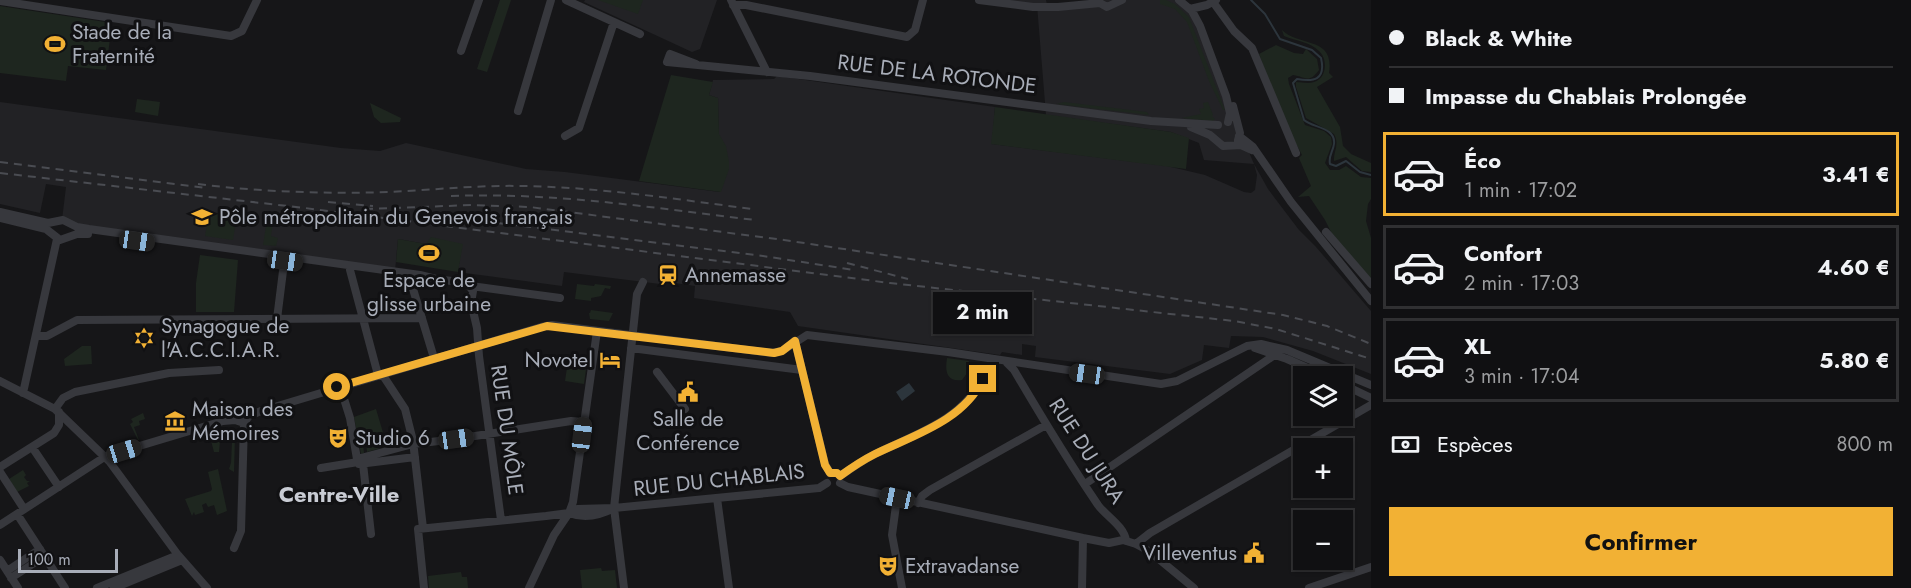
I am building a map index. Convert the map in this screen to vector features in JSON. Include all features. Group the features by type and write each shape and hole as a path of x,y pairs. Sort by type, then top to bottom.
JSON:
{"street":[{"path":"0,1 231,36 242,31 257,0"},
{"path":"461,51 479,0"},
{"path":"518,111 551,0"},
{"path":"567,0 640,34"},
{"path":"732,3 907,37 915,30 922,0"},
{"path":"979,0 1058,7 1099,2 1107,7 1122,0"},
{"path":"1014,4 1089,0"},
{"path":"1179,0 1197,19 1226,96 1230,113 1228,122"},
{"path":"1190,9 1212,2"},
{"path":"1197,19 1212,2"},
{"path":"1212,2 1234,32 1252,48 1296,153"},
{"path":"732,3 767,72"},
{"path":"565,136 579,128 614,22"},
{"name":"RUE DE LA ROTONDE","path":"696,64 793,74 1165,123 1218,126"},
{"path":"1226,96 1235,109 1239,132 1233,145"},
{"path":"1228,122 1218,126 1215,132 1216,139 1224,146 1245,146 1258,155"},
{"path":"1228,122 1251,145 1299,212 1371,301"},
{"name":"RUE DE LA ROTONDE","path":"1182,125 1208,133 1216,139"},
{"path":"0,212 48,223 63,220 76,227 423,278 464,281 469,287 560,298"},
{"path":"0,218 44,228 62,240 83,234 405,278 423,278"},
{"path":"23,393 37,336 55,222"},
{"path":"68,222 71,230 69,237"},
{"path":"1326,232 1371,284"},
{"path":"350,270 380,374 404,407 413,443 424,588"},
{"path":"277,319 283,272"},
{"path":"405,278 413,289 434,358"},
{"path":"413,289 423,278"},
{"path":"624,588 614,508 637,294 643,282"},
{"name":"RUE DU MÔLE","path":"469,287 476,322 501,520"},
{"path":"37,336 47,336 77,320 422,318"},
{"path":"234,549 241,531 244,423 253,414 380,374 547,326 774,353 782,351 807,335 1164,384 1177,381 1249,346 1264,345 1282,348 1371,385"},
{"path":"529,588 554,535 569,513 574,497 597,331"},
{"path":"795,341 825,465 830,473"},
{"path":"1249,346 1276,354 1303,366"},
{"path":"631,348 682,355 687,352 802,368"},
{"path":"1085,484 1276,354"},
{"name":"RUE DU JURA","path":"1002,361 1011,366 1020,379 1046,425 1104,512 1124,533 1126,541"},
{"path":"1020,379 1026,369 1036,366"},
{"path":"0,467 56,431 60,420 57,411 63,398 75,392 166,373 219,370"},
{"path":"657,372 685,409"},
{"path":"830,473 826,478 827,483 834,487 870,456 946,419 974,394 986,373"},
{"path":"0,381 57,411 105,457 180,557 207,588"},
{"path":"340,386 350,418 371,534"},
{"path":"1353,389 1371,398"},
{"path":"1136,544 1150,533 1371,405"},
{"path":"0,525 105,457 223,421 235,420 244,423"},
{"path":"359,462 413,443 571,421 584,422"},
{"path":"918,503 921,497 930,490 1046,425"},
{"path":"32,447 59,487"},
{"path":"321,468 415,457"},
{"path":"0,472 42,553 65,588"},
{"path":"830,473 837,473 846,487 1083,538 1110,543 1126,541 1136,544 1149,551 1194,588"},
{"name":"RUE DU CHABLAIS","path":"420,529 569,513 577,509 614,508 819,488 827,483"},
{"path":"717,498 729,588"},
{"path":"897,498 892,535 902,588"},
{"path":"1082,588 1083,538"},
{"path":"9,574 42,553"},
{"path":"97,588 124,580 180,557"},
{"path":"0,560 18,588"},
{"path":"1309,588 1371,567"},
{"path":"114,588 124,580"}],"shaded area":[{"path":"500,0 511,0 487,72 477,69"},
{"path":"585,0 717,0 700,49 692,52 584,2"},
{"path":"598,0 643,0 638,14"},
{"path":"979,0 1046,0 1047,5 1105,0 1181,0 1187,6 1254,164 1204,160 1199,143 1171,132 1046,115 1037,5"},
{"path":"1160,0 1175,4 1189,17 1225,110 1209,81 1187,22 1175,9 1160,4"},
{"name":"Stade de la Fraternité","path":"0,6 112,23 106,70 68,66 66,81 0,73"},
{"path":"1282,30 1297,39 1314,44 1327,53 1329,73 1333,77 1317,87 1340,127 1343,146 1351,154 1371,163 1371,172 1362,171 1346,157 1334,161 1336,142 1334,134 1306,118 1296,82 1310,83 1322,77 1325,68 1324,59 1315,48 1284,36"},
{"path":"1276,45 1294,53 1303,54 1306,49 1317,59 1319,70 1313,77 1293,75 1288,78 1305,125 1324,131 1331,137 1332,144 1325,163 1330,170 1339,170 1346,166 1361,177 1371,178 1371,199 1368,204 1366,221 1371,238 1371,279 1333,236 1309,196 1298,197 1311,186 1299,158 1302,155 1282,117 1259,54"},
{"path":"671,75 713,82 709,95 718,98 719,134 726,146 729,162 729,169 721,192 639,181"},
{"path":"777,76 995,107 992,144 1167,166 1205,175 1251,193 1255,190 1257,175 1254,164 1268,189 1299,230 1371,311 1371,374 1313,351 1263,337 1231,336 1229,348 1204,345 1202,360 1170,374 1035,357 1036,346 1022,344 1022,355 1002,352 1000,355 798,326 790,312 694,298 695,286 564,272 562,286 458,272 462,244 426,244 398,239 395,271 79,228 62,220 66,187 46,184 40,213 0,204 0,102 341,148 380,151 406,143 526,169 720,192 718,98 709,95 713,80 774,79"},
{"path":"137,99 160,102 158,116 135,112"},
{"path":"1064,102 1147,112 1149,115 1056,104"},
{"path":"1208,102 1215,119 1213,121 1182,118 1201,114 1199,109 1204,108 1203,103"},
{"path":"370,103 401,118 400,122 381,123 374,117"},
{"path":"995,107 1171,132 1189,138 1186,169 991,144"},
{"path":"209,212 237,215 233,240 205,236"},
{"path":"267,220 273,221 271,236 278,238 276,246 263,245"},
{"name":"Espace de glisse urbaine","path":"431,237 463,244 458,272 396,262 398,239 426,244"},
{"path":"200,255 238,260 234,312 196,312 196,283"},
{"path":"577,284 611,286 610,289 605,288 601,296 591,298 591,301 575,299"},
{"path":"591,310 613,313 609,321 590,319"},
{"path":"82,346 91,346 92,364 65,366 64,359"},
{"path":"947,358 969,361 967,373 962,380 953,379 948,375"},
{"path":"568,361 587,362 584,384 565,381"},
{"path":"909,383 915,391 902,401 896,392"},
{"path":"376,409 387,446 367,452 366,442 363,443 364,453 361,454 354,417"},
{"path":"143,413 145,419 139,421 140,425 134,427 138,440 130,424 133,422 131,419"},
{"path":"224,428 235,435 234,472 229,469 232,442 220,441 219,452 214,452 209,433"},
{"path":"218,469 227,511 217,515 214,505 208,507 206,503 202,505 204,512 195,515 194,512 192,516 185,499 211,491 208,472"},
{"path":"23,470 26,475 24,477 30,481 27,483 29,486 17,492 9,479"},
{"path":"601,568 602,571 615,570 617,588 582,588 580,570"},
{"path":"461,572 462,577 467,577 468,588 429,588 428,576"}],"waterway":[{"path":"1251,0 1265,14 1280,39 1312,50 1321,58 1322,71 1317,78 1297,79 1293,83 1304,120 1328,131 1334,138 1330,164 1336,166 1346,161 1360,172 1371,175"}],"railway":[{"path":"0,162 206,188"},
{"path":"0,173 305,208 890,283 1234,321 1276,329 1371,359"},
{"path":"198,184 270,191 341,193 488,186 550,187 636,194 752,209"},
{"path":"451,196 528,196 642,206 755,220"},
{"path":"328,202 373,206"},
{"path":"365,209 473,205 530,207 784,240 1283,315 1327,326 1371,344"},
{"path":"426,214 763,256 854,270"},
{"path":"847,263 908,279"}],"place":[{"name":"Stade de la Fraternité","path":"55,44"},
{"name":"Pôle métropolitain du Genevois français","path":"202,217"},
{"name":"Espace de glisse urbaine","path":"429,253"},
{"name":"Annemasse","path":"668,275"},
{"name":"Synagogue de l'A.C.C.I.A.R.","path":"144,338"},
{"name":"Novotel","path":"610,360"},
{"name":"Salle de Conférence","path":"688,392"},
{"name":"Maison des Mémoires","path":"175,421"},
{"name":"Studio 6","path":"338,438"},
{"name":"Villeventus","path":"1254,553"},
{"name":"Extravadanse","path":"888,566"}],"district":[{"name":"Centre-Ville","path":"339,494"}],"route":[{"path":"337,387 547,326 774,353 782,351 795,341 825,465 830,473 837,473 840,476 870,456 946,419 967,402 983,379"}]}
